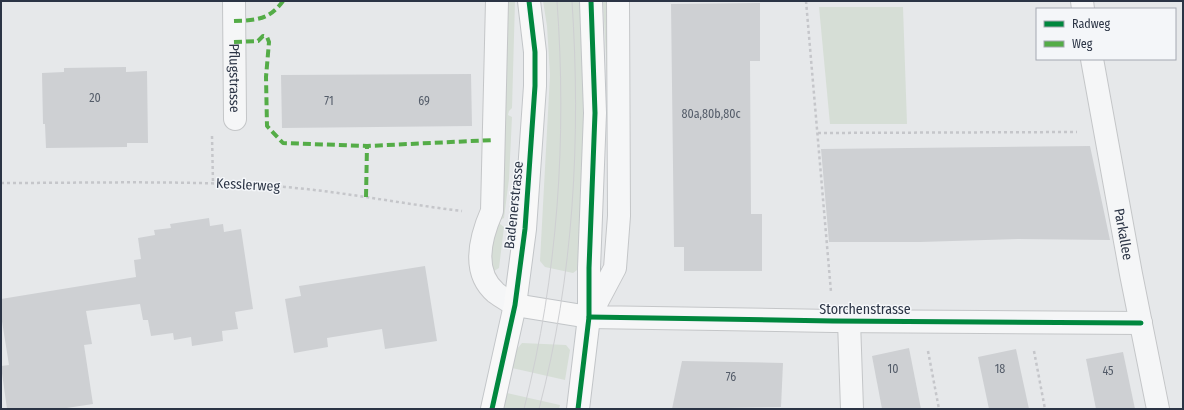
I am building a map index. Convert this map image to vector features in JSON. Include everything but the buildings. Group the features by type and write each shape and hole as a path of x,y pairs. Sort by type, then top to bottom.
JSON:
{"main road":[{"name":"Badenerstrasse","path":"492,409 515,305 525,229 535,86 535,52 529,1"},
{"path":"578,409 589,317 589,268 595,113 591,1"},
{"path":"515,305 589,317"}],"street":[{"name":"Pflugstrasse","path":"234,1 235,118"},
{"path":"497,1 492,211 485,228 481,246 483,274 495,292 515,305"},
{"path":"589,317 615,268 620,216 618,1"},
{"name":"Parkallee","path":"1092,60 1158,409"},
{"name":"Storchenstrasse","path":"589,317 841,321 1141,323"},
{"path":"841,321 852,409"}],"path":[{"path":"806,1 818,133 841,321"},
{"path":"818,133 1106,132"},
{"path":"923,321 939,409"},
{"path":"1028,322 1045,409"}],"shaded area":[{"path":"505,1 515,1 512,108 508,115 512,117 509,179 504,218 500,220 500,224 504,227 499,268 494,271 492,269 489,253 502,197 504,175"},
{"path":"543,1 580,1 585,91 578,259 577,270 573,273 545,267 540,261 550,75 547,26"},
{"path":"603,1 608,1 609,148 607,146 607,73"},
{"path":"819,7 903,7 907,124 830,124"},
{"path":"522,343 566,345 570,350 565,380 512,368 517,349"},
{"path":"507,393 560,405 559,409 504,409"}],"tram line":[{"path":"524,409 536,359 545,308 557,206 561,104 557,1"},
{"path":"539,409 551,359 560,308 572,206 576,104 572,1"}],"marked path":[{"path":"234,21 262,18 273,12 283,1"},
{"path":"234,42 258,41 263,36 267,37 269,42 266,77 267,126 283,143 367,146 494,140"},
{"path":"366,197 367,146"}],"cycle path":[{"path":"492,409 515,305 525,229 535,86 535,52 529,1"},
{"path":"578,409 589,317 589,268 595,113 591,1"},
{"path":"589,317 833,321 1141,323"}]}
